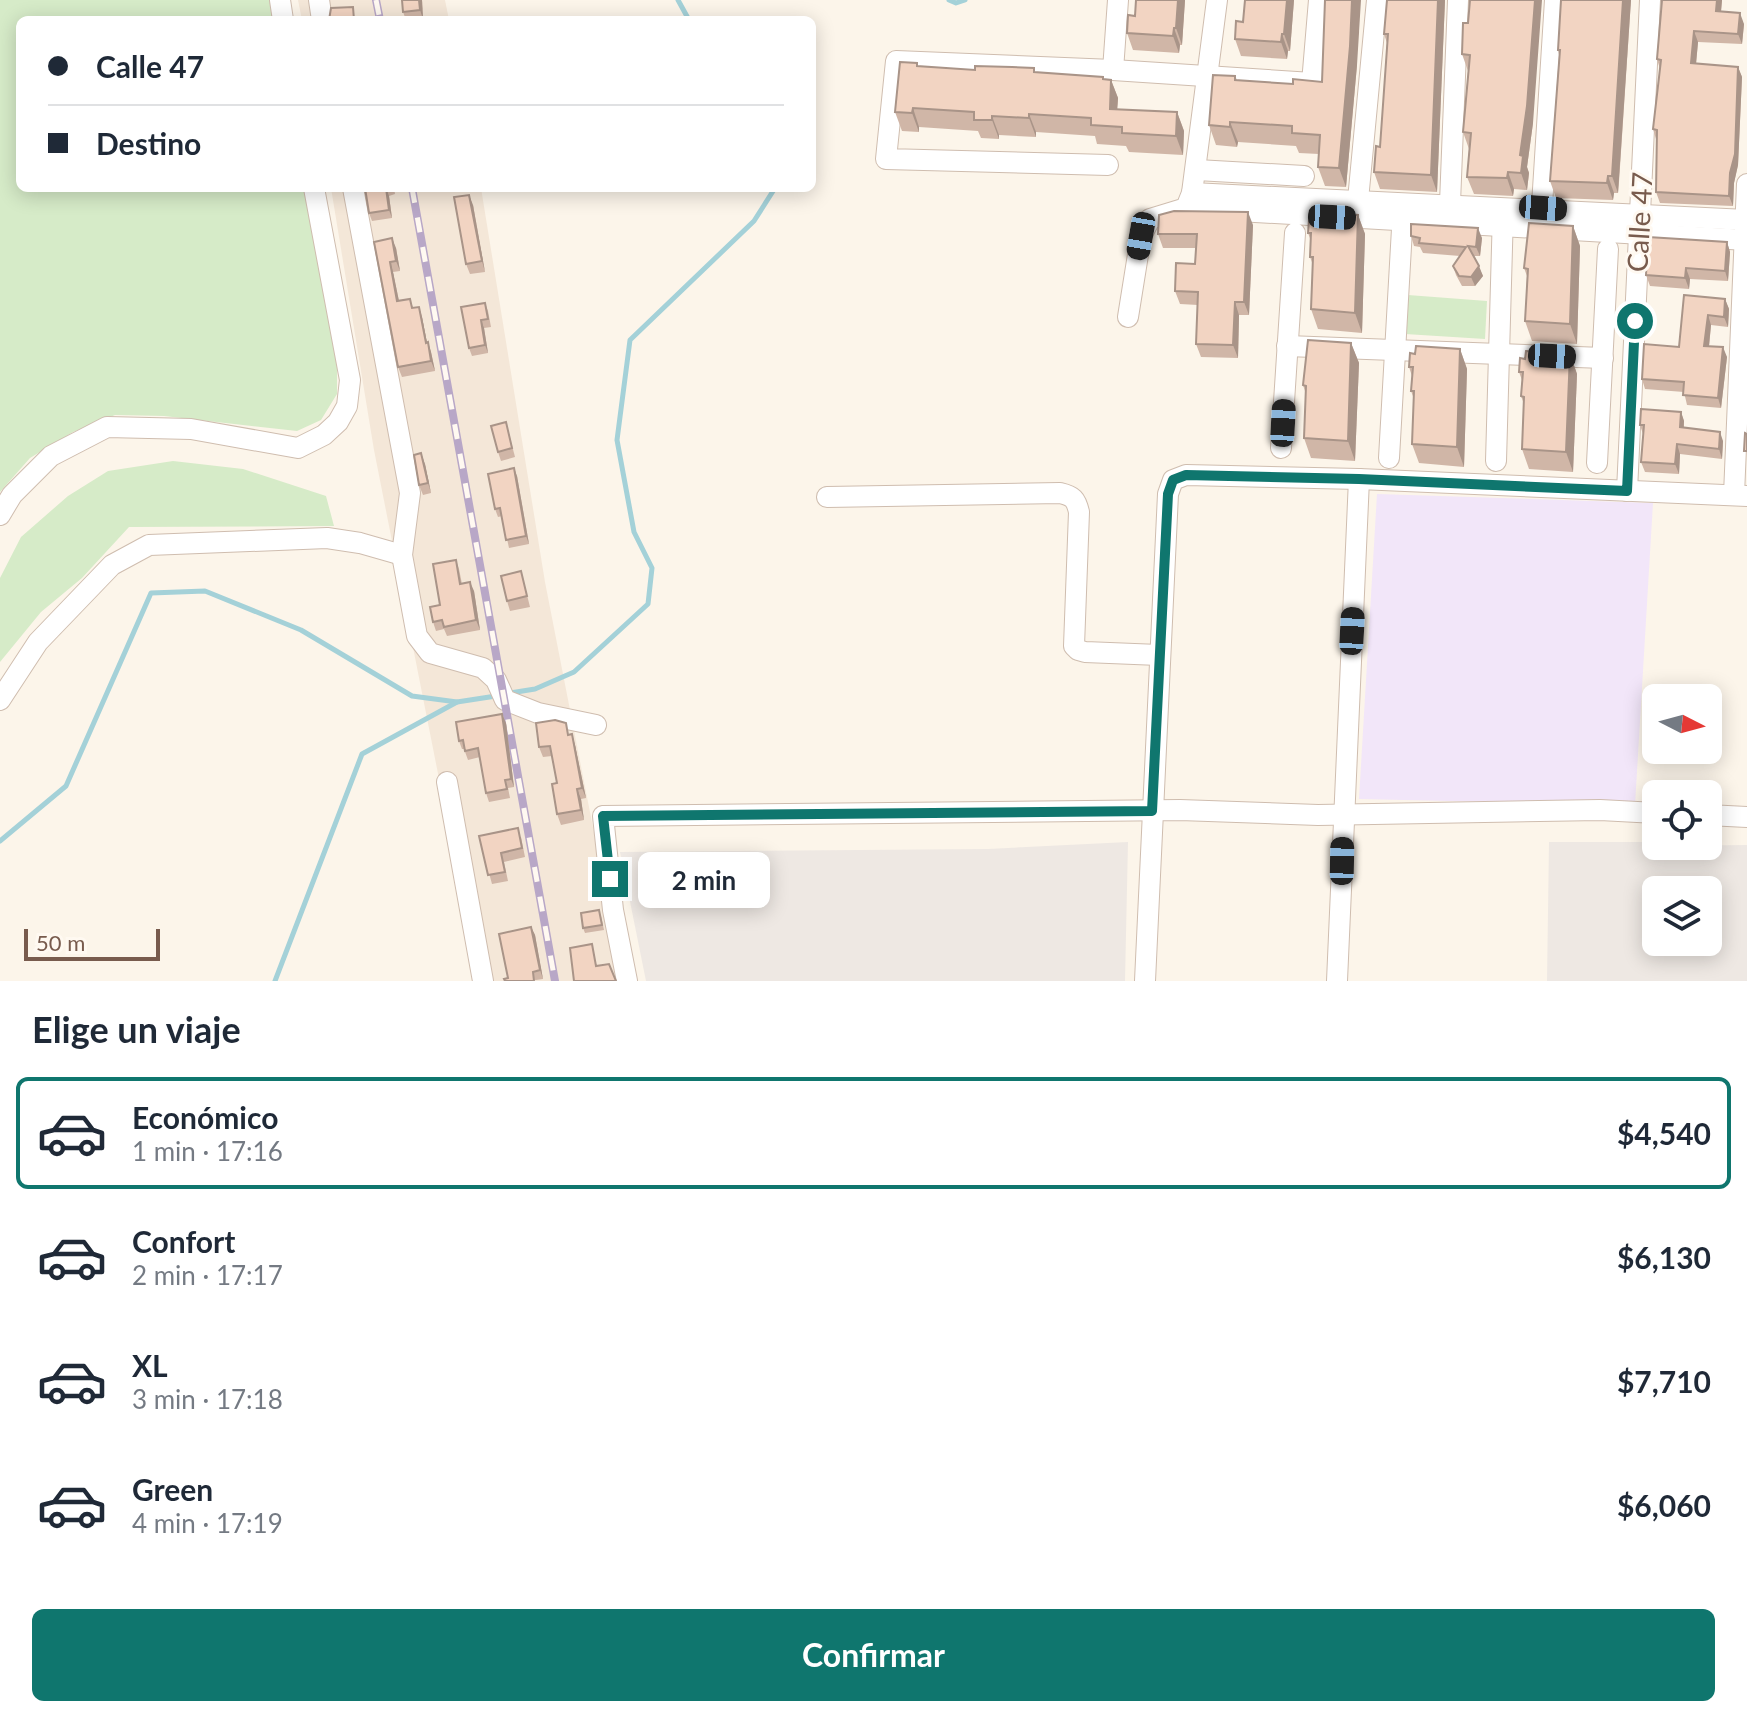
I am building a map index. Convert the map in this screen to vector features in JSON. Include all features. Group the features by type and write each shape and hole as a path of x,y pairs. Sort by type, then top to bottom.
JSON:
{"street":[{"path":"1113,70 1118,0"},
{"path":"1189,200 1197,170 1217,0"},
{"path":"1108,165 886,159 896,61 1113,70 1312,83 1319,0"},
{"path":"1358,200 1377,0"},
{"path":"1450,203 1458,0"},
{"path":"1541,218 1555,0"},
{"name":"Calle 47","path":"1627,491 1650,0"},
{"path":"1197,170 1304,176"},
{"path":"1145,981 1159,655 1168,494 1173,480 1186,475 1359,479 1740,496 1747,184"},
{"path":"0,515 12,495 51,456 107,427 191,429 298,448 324,435 338,422 347,406 350,380 315,192"},
{"path":"354,192 410,493 402,555 417,636 430,653 483,668 496,680 505,700 523,709 596,725"},
{"path":"1189,200 1746,230"},
{"path":"1128,317 1141,236 1150,219 1189,200 1358,200 1403,213 1450,203 1502,217"},
{"path":"1389,458 1403,213"},
{"path":"1496,461 1502,217"},
{"path":"1281,448 1295,233"},
{"path":"1597,463 1608,249"},
{"path":"1287,346 1603,358"},
{"path":"1337,981 1359,479"},
{"path":"827,497 1071,495 1077,502 1079,512 1074,646 1085,652 1159,655"},
{"path":"0,700 38,642 80,598 112,565 149,545 327,538 360,543 402,555"},
{"path":"447,782 483,981"},
{"path":"627,981 613,910 603,816 1152,811 1343,814 1600,810 1642,812"},
{"path":"1722,816 1747,817"}],"shaded area":[{"path":"298,0 445,0 448,16 301,16"},
{"path":"332,192 482,192 545,582 623,981 479,981 374,450"},
{"path":"1377,494 1653,503 1635,805 1359,799"},
{"path":"1128,842 1125,981 646,981 620,852 988,849"},
{"path":"1549,842 1642,842 1642,860 1722,860 1722,845 1747,845 1747,981 1547,981"}],"green space":[{"path":"0,0 277,0 279,16 16,16 16,192 309,192 337,364 337,394 321,420 297,431 164,416 115,415 73,432 30,458 0,492"},
{"path":"1408,295 1487,301 1485,339 1405,334"},
{"path":"173,461 243,469 326,496 334,526 129,527 82,578 41,612 0,662 0,578 21,537 68,496 108,471"}],"building":[{"path":"402,0 419,0 420,10 403,12"},
{"path":"1136,0 1178,0 1173,36 1127,33 1128,15 1135,16"},
{"path":"1245,0 1287,0 1281,42 1235,39 1236,21 1243,22"},
{"path":"1325,0 1352,0 1339,168 1318,167 1320,135 1292,133 1292,126 1230,122 1230,127 1209,125 1213,75 1235,76 1235,80 1293,84 1293,79 1322,82"},
{"path":"1387,0 1438,0 1431,175 1374,172 1376,146 1380,147 1388,34 1384,34"},
{"path":"1470,0 1535,0 1520,155 1523,156 1521,173 1508,172 1507,178 1467,177 1471,133 1463,132 1470,55 1462,54 1463,23 1468,23"},
{"path":"1561,0 1623,0 1612,176 1608,176 1607,183 1550,181"},
{"path":"1662,0 1717,0 1716,11 1740,13 1738,34 1694,31 1691,63 1738,67 1735,154 1729,196 1656,192 1657,130 1653,129 1661,60 1657,59"},
{"path":"353,7 354,16 330,16 331,8"},
{"path":"900,62 975,70 975,66 1034,68 1034,72 1103,77 1111,80 1110,109 1177,112 1176,136 1122,133 1122,127 1091,125 1091,118 1029,114 1029,118 992,116 992,120 974,120 974,112 913,108 912,113 895,112"},
{"path":"366,192 387,192 389,210 369,213"},
{"path":"469,195 482,261 466,264 454,197"},
{"path":"1174,211 1248,212 1244,302 1235,302 1233,345 1196,344 1198,292 1175,291 1176,263 1195,264 1197,234 1158,234 1159,215"},
{"path":"1315,211 1358,215 1355,313 1311,309 1313,257 1310,257 1311,233 1308,233 1309,219 1314,220"},
{"path":"1529,223 1573,226 1570,324 1525,321 1528,269 1524,268"},
{"path":"1411,224 1478,228 1476,247 1468,246 1479,266 1471,277 1459,276 1453,266 1466,247 1419,243 1420,238 1411,236"},
{"path":"1648,237 1727,242 1725,271 1686,268 1685,278 1646,275"},
{"path":"392,238 396,261 390,262 397,301 410,299 412,308 419,307 431,361 398,367 374,242"},
{"path":"1684,295 1725,299 1724,317 1708,315 1704,346 1723,347 1718,398 1683,395 1684,382 1642,379 1644,344 1679,347"},
{"path":"485,303 488,319 481,320 485,345 469,348 461,307"},
{"path":"1308,340 1351,343 1348,441 1304,438 1306,386 1303,385"},
{"path":"1416,346 1460,349 1457,447 1412,444 1414,391 1411,391 1413,367 1409,367 1410,353 1415,354"},
{"path":"1526,351 1570,354 1566,452 1522,449 1524,397 1521,396 1523,372 1519,372 1520,358 1525,359"},
{"path":"1641,409 1681,412 1680,427 1720,432 1719,449 1677,444 1675,464 1641,462 1644,425 1640,425"},
{"path":"506,422 512,448 498,452 491,426"},
{"path":"1747,434 1747,451 1744,451"},
{"path":"421,453 428,483 419,485 414,455"},
{"path":"514,468 526,536 506,540 500,508 495,509 488,474"},
{"path":"456,560 460,584 470,582 476,620 444,627 442,620 433,622 430,607 440,605 433,564"},
{"path":"521,571 527,596 507,601 501,576"},
{"path":"502,714 511,779 505,780 507,789 486,793 478,748 465,751 463,740 459,741 456,722"},
{"path":"555,720 566,723 568,735 572,734 582,788 577,789 581,810 557,814 552,784 557,783 550,746 539,747 536,723"},
{"path":"518,828 522,848 501,853 505,872 488,875 479,836"},
{"path":"599,910 602,925 583,928 581,913"},
{"path":"531,927 540,970 533,972 534,981 505,981 508,978 499,934"},
{"path":"592,944 596,966 609,964 616,981 574,981 570,948"}],"waterway":[{"path":"678,0 687,16"},
{"path":"949,0 956,3 965,0"},
{"path":"510,693 535,689 574,672 648,604 652,568 634,532 617,440 630,340 754,221 772,192"},
{"path":"0,841 66,786 151,593 205,591 301,630 412,696 457,702 496,696"},
{"path":"275,981 362,754 457,702"}],"railway":[{"path":"376,0 379,16"},
{"path":"413,192 555,981"}],"route":[{"path":"610,879 603,816 1152,811 1168,494 1173,480 1186,475 1359,479 1627,491 1635,321"}]}
